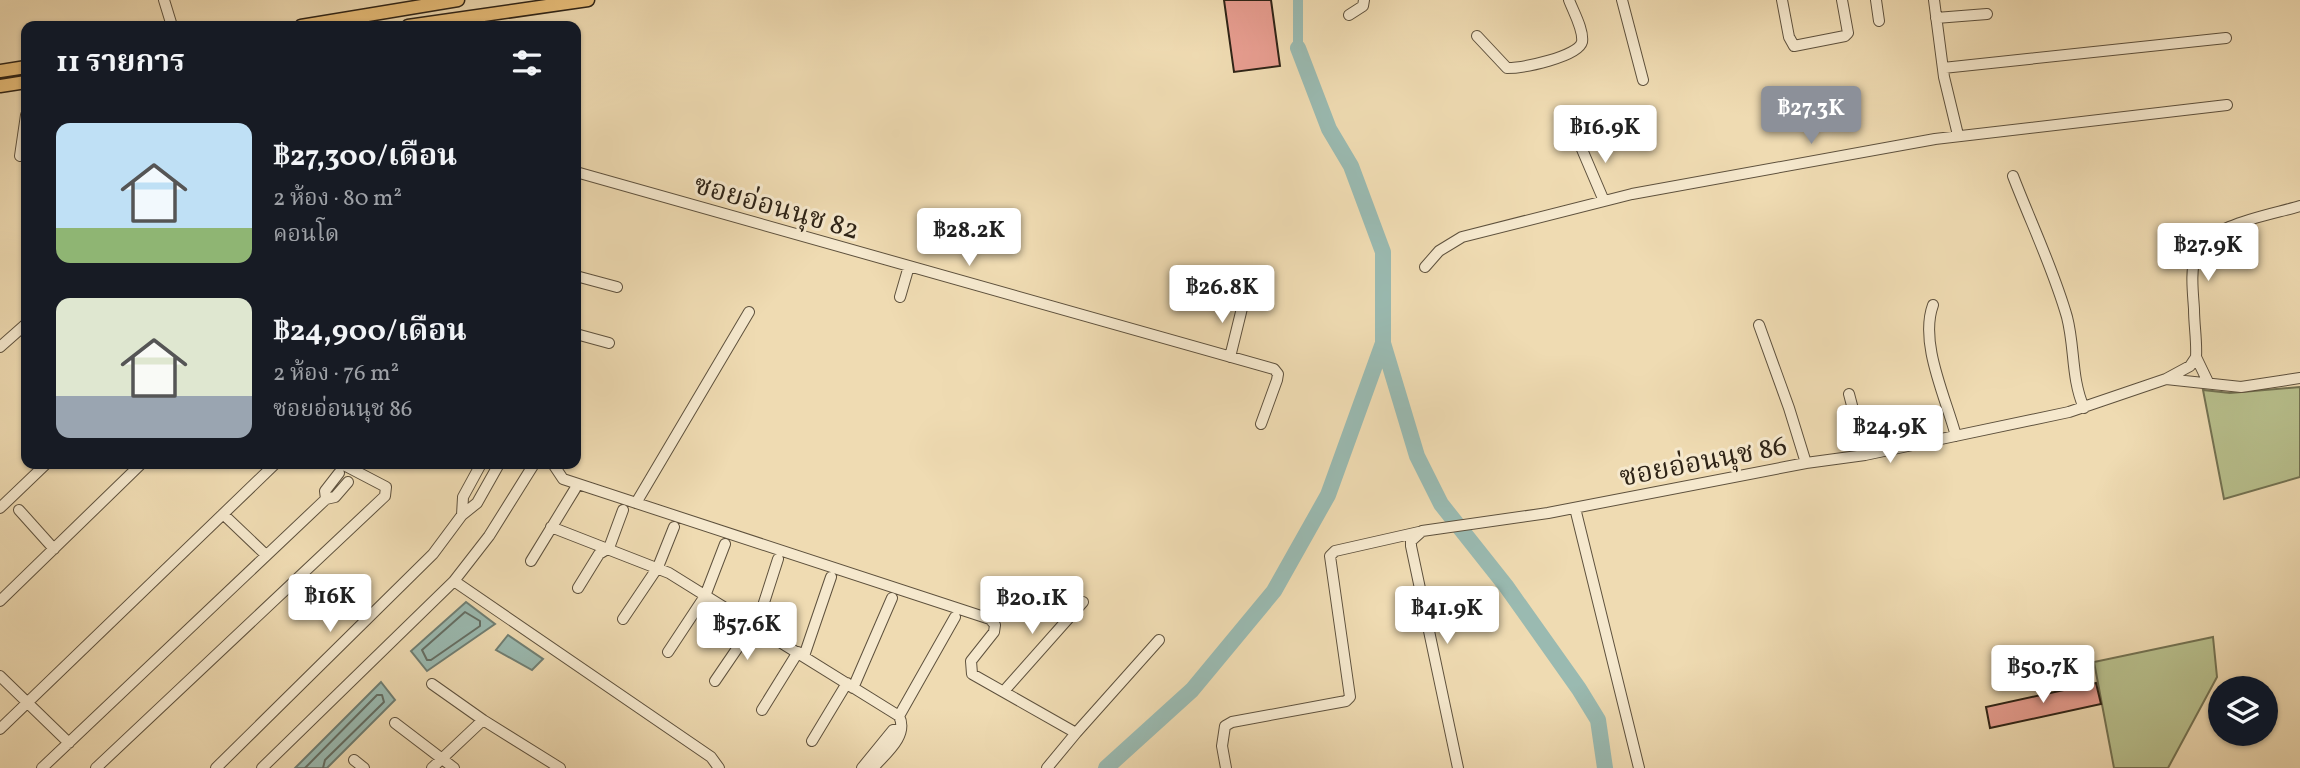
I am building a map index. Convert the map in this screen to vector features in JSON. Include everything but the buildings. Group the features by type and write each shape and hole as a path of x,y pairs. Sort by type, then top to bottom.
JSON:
{"main road":[{"path":"443,21 588,0"},
{"path":"331,21 451,1"},
{"path":"0,71 21,68"},
{"path":"0,86 21,83"}],"street":[{"path":"164,0 170,21"},
{"path":"1349,15 1363,6 1364,0"},
{"path":"1476,36 1507,68 1519,68 1575,52 1582,37 1569,0"},
{"path":"1622,0 1643,80"},
{"path":"1782,0 1788,37 1794,46 1845,36 1848,33 1842,0"},
{"path":"1876,0 1879,21"},
{"path":"1934,0 1943,68 1958,135"},
{"path":"1937,19 1987,14"},
{"path":"1943,68 2226,38"},
{"path":"1425,267 1439,251 1462,237 1604,201 1958,135 2227,105"},
{"path":"1578,140 1604,201"},
{"path":"20,156 21,149"},
{"name":"ซอยอ่อนนุช 82","path":"581,173 1273,369 1278,374 1261,424"},
{"path":"2013,176 2050,263 2068,321 2076,389 2084,408"},
{"path":"2208,382 2196,357 2193,284 2195,257 2199,248 2210,236 2229,227 2300,206"},
{"path":"900,297 909,267"},
{"path":"581,277 617,287"},
{"path":"1230,357 1244,300"},
{"path":"1933,305 1927,329 1956,436"},
{"path":"636,503 749,312"},
{"path":"1759,325 1806,463"},
{"path":"0,346 21,328"},
{"path":"581,336 609,344"},
{"name":"ซอยอ่อนนุช 86","path":"1226,768 1222,746 1225,726 1232,722 1346,701 1350,696 1330,556 1335,551 1443,527 1575,508 1806,463 1865,455 2084,408 2166,379 2190,366 2196,357"},
{"name":"ซอยอ่อนนุช 86","path":"2166,379 2241,387 2300,378"},
{"path":"1849,394 1865,455"},
{"path":"0,508 41,469"},
{"path":"0,601 136,469"},
{"path":"0,729 270,469"},
{"path":"326,499 325,491 341,469"},
{"path":"96,768 385,496 386,487 352,478 343,469"},
{"path":"462,515 463,497 478,469"},
{"path":"216,768 433,554 462,515 477,503 496,469"},
{"path":"262,768 454,581 489,536 531,469"},
{"path":"556,469 563,479 990,619 995,625 994,632 971,661 972,674 1076,733"},
{"path":"42,768 266,555 326,499 335,497 352,478"},
{"path":"531,561 575,489"},
{"path":"1575,508 1639,768"},
{"path":"19,510 54,549"},
{"path":"578,588 599,554 609,548 623,510"},
{"path":"223,514 266,555"},
{"path":"551,527 658,567 899,716 902,721 901,735 873,768"},
{"path":"623,619 658,567 674,527"},
{"path":"1422,531 1411,541 1411,546 1458,768"},
{"path":"668,652 705,596 725,544"},
{"path":"715,681 760,615 778,559"},
{"path":"762,710 801,654 831,578"},
{"path":"454,581 711,757 719,768"},
{"path":"812,741 850,686 892,598"},
{"path":"1004,691 1083,602"},
{"path":"899,716 955,617"},
{"path":"1047,768 1159,640"},
{"path":"0,676 69,743"},
{"path":"432,684 482,720 560,768"},
{"path":"432,768 482,720"},
{"path":"396,723 454,768"},
{"path":"863,768 893,730 901,727"},
{"path":"354,760 364,768"}],"green space":[{"path":"2300,387 2300,477 2224,499 2203,390 2230,393"},
{"path":"2213,637 2217,676 2208,676 2208,694 2168,768 2114,768 2094,662"}],"water":[{"path":"466,602 495,624 427,671 411,651"},
{"path":"508,635 543,659 532,670 496,650"},
{"path":"381,682 395,700 327,768 295,768"}],"waterway":[{"path":"1298,0 1298,48"},
{"path":"1106,768 1192,690 1274,591 1328,495 1383,343 1383,252 1351,166 1329,129 1298,48"},
{"path":"1383,343 1417,456 1441,504 1506,586 1579,689 1598,720 1605,768"}]}
